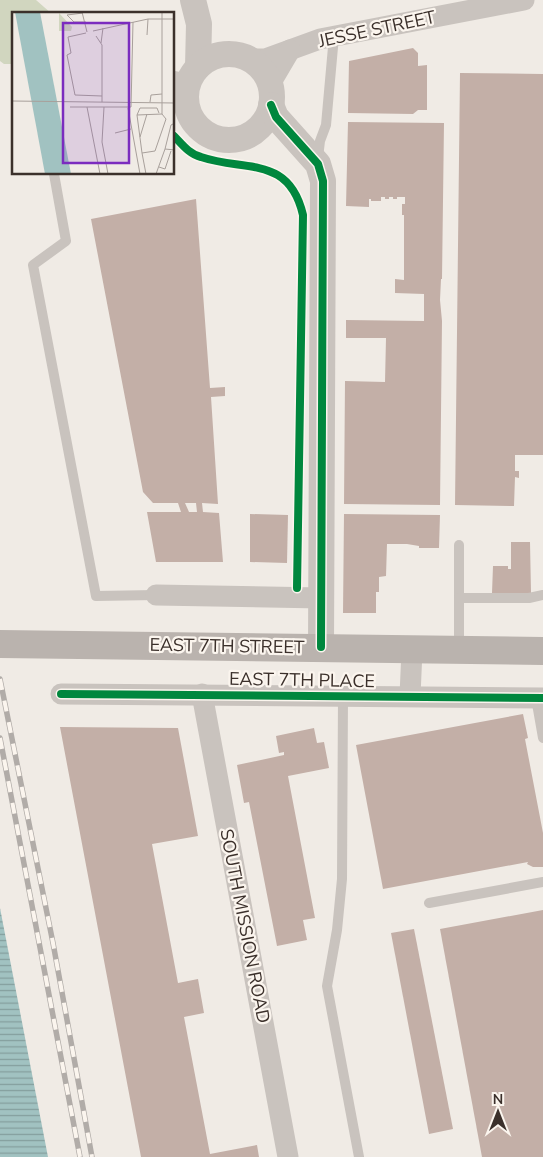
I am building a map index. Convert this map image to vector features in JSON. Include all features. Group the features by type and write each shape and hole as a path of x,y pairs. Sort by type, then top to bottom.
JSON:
{"main road":[{"name":"EAST 7TH STREET","path":"0,644 543,651"}],"street":[{"name":"JESSE STREET","path":"242,57 265,59 320,39 524,0"},
{"path":"196,12 214,41 262,69 276,117 298,144 318,164 323,181 321,648"},
{"path":"196,12 187,74 186,107 192,120 201,130 214,137 228,140 242,138 254,132 264,122 271,109 270,94 290,50"},
{"path":"187,74 209,58 223,54 242,57"},
{"path":"250,134 298,144"},
{"path":"156,595 322,598"},
{"path":"410,696 412,650"},
{"name":"EAST 7TH PLACE","path":"60,694 539,698"},
{"name":"SOUTH MISSION ROAD","path":"202,694 288,1157"}],"lane":[{"path":"318,164 320,141 326,125 334,36"},
{"path":"54,175 66,241 33,265 96,596 156,595"},
{"path":"459,545 459,650"},
{"path":"459,598 530,598 543,595"},
{"path":"343,696 342,879 337,930 327,986 359,1157"},
{"path":"539,698 543,738"},
{"path":"429,903 543,882"}],"green space":[{"path":"0,0 36,0 50,12 12,12 12,64 4,64 0,61"}],"water":[{"path":"0,908 48,1157 0,1157"}],"building":[{"path":"413,48 418,53 418,66 427,65 427,110 418,110 413,114 348,113 349,61"},
{"path":"460,73 543,74 543,455 515,455 515,471 519,471 519,478 515,477 514,506 455,505"},
{"path":"348,122 444,123 442,279 440,300 442,321 440,505 344,504 345,381 385,382 386,338 346,338 346,320 424,321 424,294 395,293 395,279 404,280 404,215 402,215 402,204 405,204 405,197 393,199 393,197 389,197 389,199 385,199 385,197 381,197 381,201 371,201 369,199 369,207 346,206"},
{"path":"196,199 210,388 225,387 225,396 211,397 218,504 202,503 203,512 219,513 223,562 156,562 147,512 181,512 178,503 153,503 143,492 91,219","holes":["185,503 196,503 197,512 189,512"]},
{"path":"250,514 288,515 287,563 250,562"},
{"path":"344,514 440,515 439,548 419,548 419,546 407,544 387,544 386,576 379,577 379,592 376,592 376,613 343,613"},
{"path":"511,542 530,542 531,593 492,593 493,566 508,566 508,569 511,569"},
{"path":"523,714 528,738 525,739 543,833 543,867 533,867 527,864 528,862 383,889 356,745"},
{"path":"60,727 178,728 198,836 152,844 178,983 198,979 204,1013 184,1017 210,1154 257,1145 259,1157 141,1157"},
{"path":"314,728 317,743 324,742 329,768 288,776 315,918 303,920 307,940 277,946 249,802 244,803 237,765 284,755 284,752 279,753 276,736"},
{"path":"543,910 543,1157 482,1157 440,929"},
{"path":"414,929 453,1129 429,1134 391,933"}],"railway":[{"path":"0,679 53,943 92,1157"},
{"path":"0,738 80,1157"}],"cycle path":[{"path":"271,105 276,117 318,164 323,181 321,647"},
{"path":"175,137 197,156 263,169 276,174 287,183 296,196 303,215 297,588"},
{"path":"61,694 543,698"}]}
